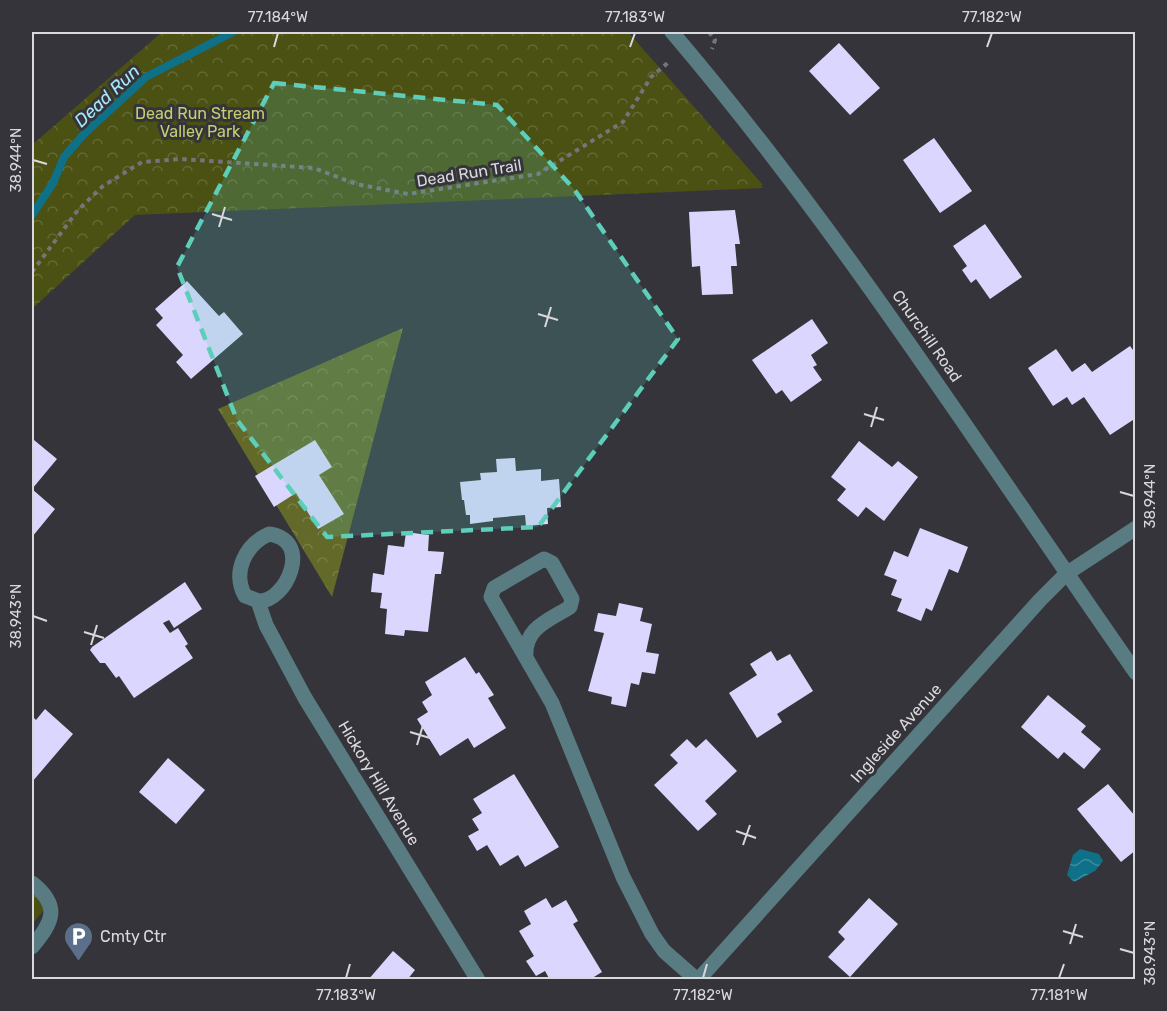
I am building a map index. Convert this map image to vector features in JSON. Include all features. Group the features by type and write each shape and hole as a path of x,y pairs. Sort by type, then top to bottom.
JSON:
{"street":[{"name":"Churchill Road","path":"672,32 804,197 892,317 1136,673"},
{"name":"Ingleside Avenue","path":"698,980 1014,628 1066,574 1136,528"},
{"path":"526,657 525,644 531,632 570,607 572,598 552,563 544,560 494,588 491,597 568,736 624,877 652,934 664,951 698,980"},
{"name":"Hickory Hill Avenue","path":"258,601 266,626 305,698 478,980"},
{"path":"32,883 50,903 52,916 48,928 32,947"}],"path":[{"name":"Dead Run Trail","path":"32,272 49,246 103,186 142,162 181,159 314,168 356,183 408,194 538,174 622,122 651,77 675,57 710,52 715,40 709,32"}],"highlighted area":[{"path":"274,83 497,105 574,189 678,339 538,527 327,537 237,420 177,267"}],"green space":[{"name":"Dead Run Stream Valley Park","path":"162,32 628,32 763,185 761,185 763,188 135,215 32,309 32,145"},
{"path":"403,328 332,597 218,409"},
{"path":"32,887 49,904 32,924"}],"water":[{"path":"1080,849 1099,854 1103,861 1095,871 1074,882 1067,875 1073,855"}],"building":[{"path":"839,43 880,88 850,115 809,71"},
{"path":"934,138 972,191 940,213 903,160"},
{"path":"735,210 740,244 735,244 737,266 731,266 733,294 702,295 700,266 692,267 689,212"},
{"path":"985,224 1022,277 990,299 976,279 971,283 962,270 967,266 953,246"},
{"path":"187,281 219,316 224,312 243,334 191,379 176,362 183,355 156,325 163,318 155,309"},
{"path":"812,319 828,343 811,355 817,365 813,367 822,380 791,402 782,390 776,394 752,360"},
{"path":"1130,346 1136,354 1136,418 1110,435 1084,397 1072,405 1067,397 1053,406 1028,368 1056,349 1072,372 1085,363 1092,372"},
{"path":"34,440 57,459 32,489 32,443"},
{"path":"315,440 332,467 319,475 344,514 318,529 296,493 274,507 255,476"},
{"path":"859,441 892,467 898,461 918,477 884,521 866,507 858,517 837,500 846,489 831,477"},
{"path":"515,458 516,471 541,469 541,481 559,479 561,507 547,508 548,524 526,526 525,515 493,518 493,521 470,524 470,515 466,515 464,500 462,500 460,482 481,480 480,473 497,472 496,459"},
{"path":"32,489 55,509 32,537"},
{"path":"920,528 968,547 958,573 949,569 932,611 926,608 921,621 897,611 902,599 891,595 897,580 884,575 894,551 908,557"},
{"path":"406,532 429,535 428,551 444,552 441,574 435,574 428,632 405,630 404,636 385,634 387,609 380,608 382,593 371,592 373,573 384,575 388,545 404,547"},
{"path":"185,582 202,609 174,628 169,620 163,623 170,633 178,628 193,658 134,698 119,676 116,678 105,663 100,663 90,650"},
{"path":"619,603 643,608 640,621 652,624 646,652 659,654 655,674 642,672 639,685 631,683 626,707 611,704 612,697 588,691 604,633 594,631 598,613 616,616"},
{"path":"771,651 777,661 790,654 813,691 777,714 782,722 757,738 729,693 757,675 750,664"},
{"path":"465,657 476,674 479,672 494,695 488,698 506,728 474,748 468,738 440,756 417,719 428,712 422,702 432,695 425,682"},
{"path":"1048,695 1086,726 1081,732 1101,749 1084,769 1064,752 1058,759 1021,727"},
{"path":"45,709 73,734 32,782 32,716 36,720"},
{"path":"687,739 696,748 706,739 737,771 705,801 717,814 698,831 654,785 678,763 670,755"},
{"path":"168,758 205,790 176,824 139,792"},
{"path":"514,774 559,847 525,867 518,855 500,866 487,845 477,851 468,836 479,830 472,819 482,813 473,799"},
{"path":"1108,784 1135,816 1133,817 1136,821 1136,850 1121,862 1077,809"},
{"path":"546,898 552,908 566,900 578,921 573,924 602,972 589,980 550,980 545,971 536,976 526,961 534,956 519,931 531,924 524,911"},
{"path":"869,898 898,924 850,977 828,957 845,939 838,932"},
{"path":"393,951 415,970 407,980 368,980"}],"waterway":[{"name":"Dead Run","path":"32,215 53,183 64,157 85,133 146,77 233,32"}],"place":[{"name":"Cmty Ctr","path":"79,962"}]}
